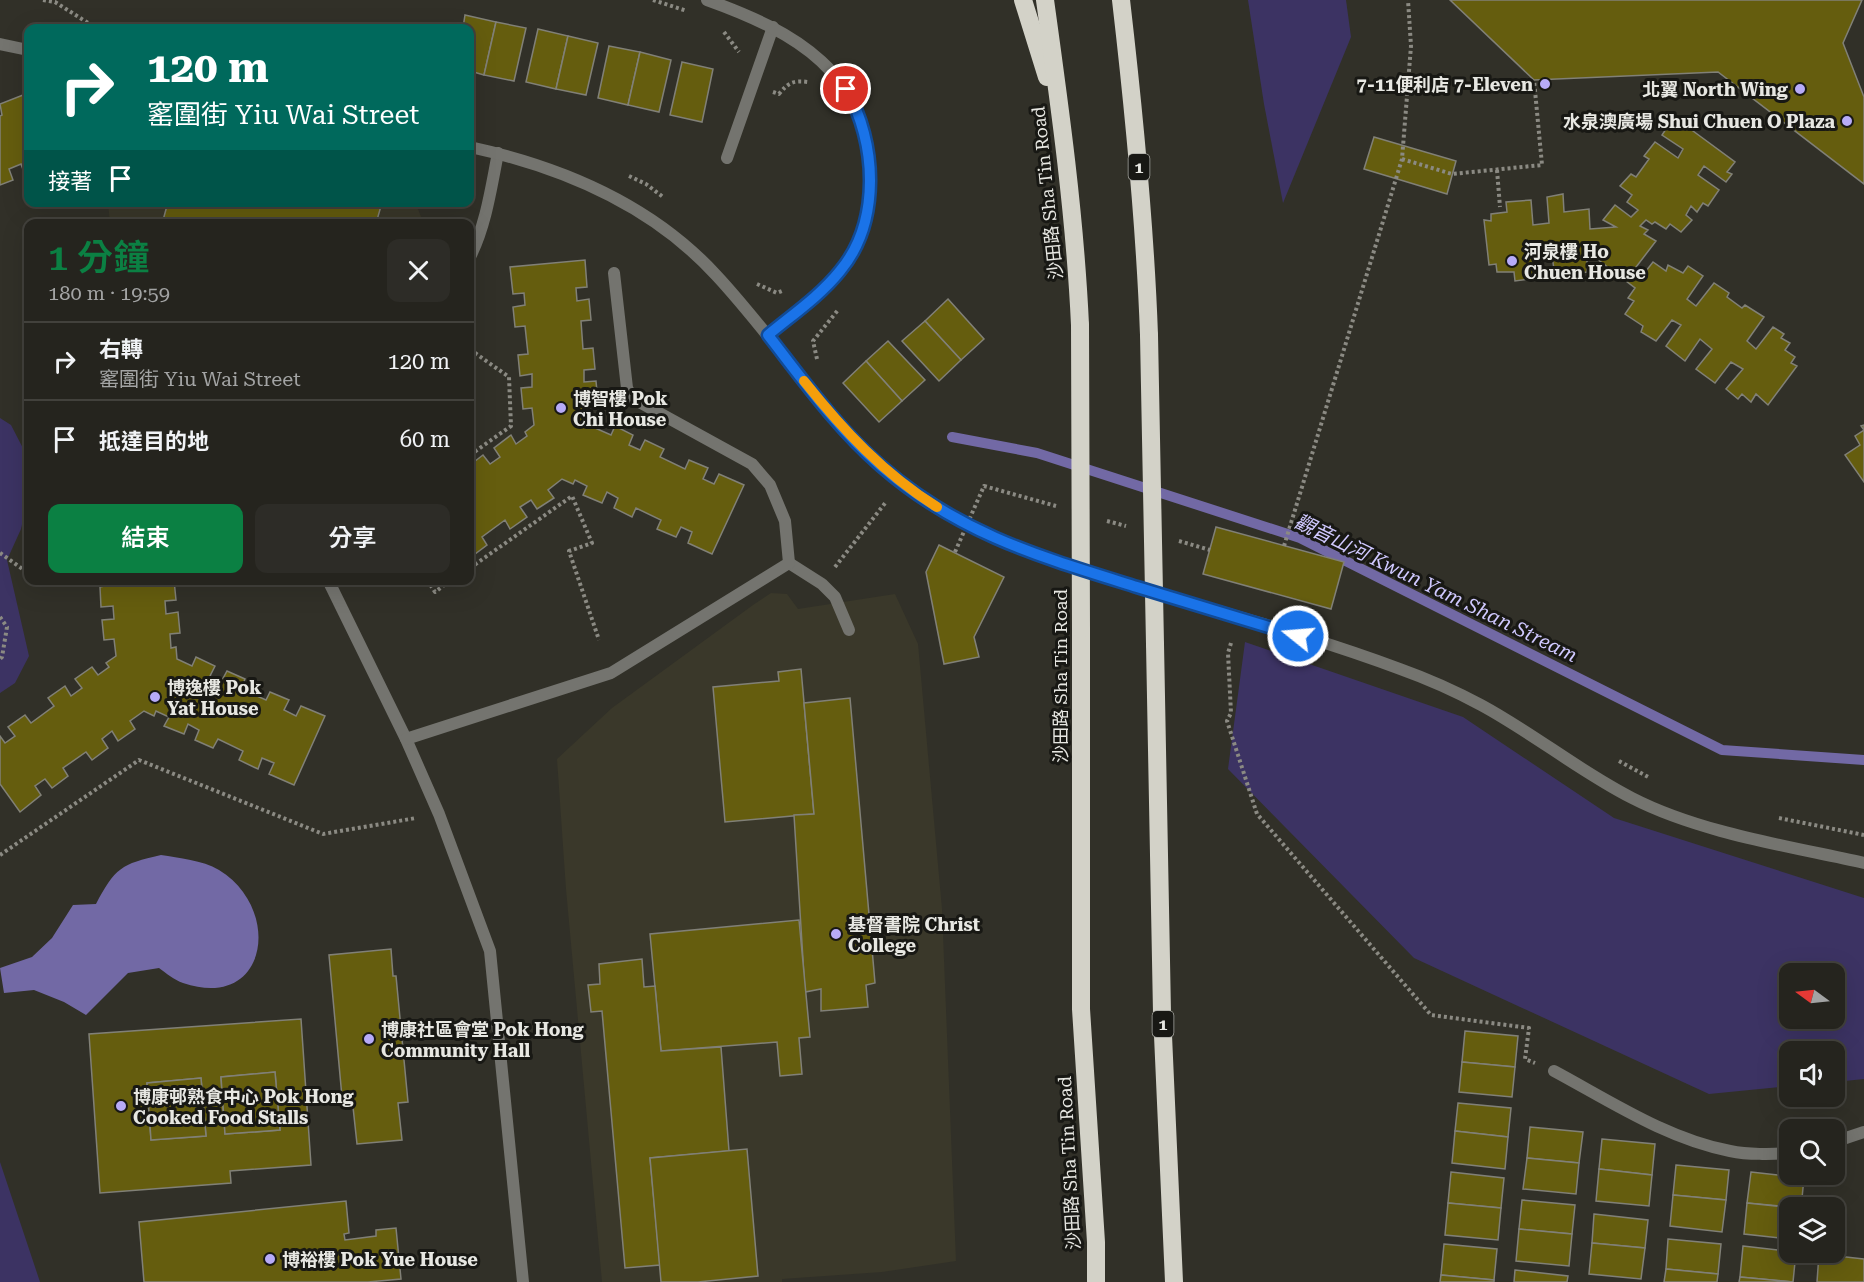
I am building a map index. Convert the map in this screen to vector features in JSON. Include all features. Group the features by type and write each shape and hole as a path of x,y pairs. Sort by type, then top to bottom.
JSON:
{"highway":[{"path":"1023,0 1062,124"},
{"name":"沙田路 Sha Tin Road","path":"1046,0 1077,253 1080,325 1081,1009 1096,1242 1096,1282"},
{"name":"1","path":"1121,0 1136,124 1147,276 1162,1013 1174,1282"}],"street":[{"path":"707,0 773,27 822,60 846,89 855,105 867,147 870,176 868,204 864,223 851,256 827,285 768,335"},
{"path":"726,158 773,27"},
{"path":"0,44 24,49"},
{"path":"474,148 498,153 563,174 605,192 662,226 713,271 768,335 831,415 880,465 926,501 992,538 1054,561 1364,656 1430,680 1484,706 1603,783 1656,810 1721,830 1864,863"},
{"path":"474,246 486,214 498,153"},
{"path":"614,273 627,388 632,398 752,464 770,486 785,521 789,563"},
{"path":"789,563 822,584 835,597 849,630"},
{"path":"406,739 610,673 789,563"},
{"path":"330,585 406,739 439,814 490,951 523,1282"},
{"path":"1554,1071 1687,1139 1731,1151 1751,1154 1779,1153"},
{"path":"1845,1138 1864,1132"}],"path":[{"path":"43,0 56,2 90,24"},
{"path":"654,0 687,12"},
{"path":"1284,546 1402,159 1411,45 1408,0"},
{"path":"719,27 740,54 742,65 740,81 779,94 795,80 810,82 816,87"},
{"path":"1402,159 1452,174 1542,165 1534,81"},
{"path":"1497,170 1500,207"},
{"path":"474,452 511,426 509,377 475,353"},
{"path":"474,565 572,496 592,543 569,551 599,640"},
{"path":"822,584 886,502"},
{"path":"0,553 24,570"},
{"path":"430,585 435,592 444,585"},
{"path":"0,617 7,627 0,659"},
{"path":"1231,644 1228,652 1231,713 1227,721 1257,814 1431,1014 1529,1028 1525,1059 1554,1071"},
{"path":"0,855 139,760 323,834 439,814"}],"shaded area":[{"path":"1248,0 1346,0 1351,37 1283,203 1264,104"},
{"path":"108,207 417,207 422,219 110,219"},
{"path":"0,418 11,425 24,450 24,515 21,529 7,560 29,656 15,683 0,693"},
{"name":"基督書院 Christ College","path":"771,593 787,594 798,609 895,594 918,644 942,909 956,1261 882,1272 782,1279 782,1282 602,1282 566,889 557,759 612,708"},
{"path":"1245,642 1463,717 1614,818 1864,898 1864,1079 1845,1081 1845,1041 1779,1041 1779,1087 1709,1094 1414,958 1228,769"},
{"path":"161,855 205,864 219,870 239,887 252,908 258,931 257,952 249,970 233,983 212,988 183,983 159,968 128,973 86,1015 64,1002 34,990 4,993 0,968 32,957 52,938 73,905 96,904 114,875 121,869 137,861"},
{"path":"0,1162 40,1282 0,1282"}],"building":[{"name":"北翼 North Wing","path":"1450,0 1862,0 1843,43 1864,97 1864,184 1718,72 1534,80"},
{"path":"465,15 496,22 484,75 474,72 474,24 464,24"},
{"path":"496,22 526,28 514,81 484,75"},
{"path":"538,29 568,36 556,89 526,82"},
{"path":"568,36 598,43 586,95 556,89"},
{"path":"609,46 640,52 628,105 598,98"},
{"path":"640,52 671,60 659,112 628,105"},
{"path":"682,62 713,69 702,122 670,115"},
{"path":"23,95 24,98 24,172 21,164 9,169 13,180 0,185 0,116 2,115 0,104"},
{"name":"河泉樓 Ho Chuen House","path":"1674,117 1735,162 1727,172 1732,174 1726,182 1704,166 1698,175 1719,190 1708,206 1703,203 1697,212 1691,206 1686,215 1692,220 1681,232 1670,224 1666,229 1655,222 1652,224 1646,220 1640,226 1648,230 1644,234 1656,241 1633,271 1642,276 1653,262 1666,271 1668,265 1683,273 1688,266 1703,276 1687,299 1696,306 1714,283 1729,293 1727,297 1742,308 1745,305 1764,317 1747,341 1756,349 1773,327 1784,334 1781,338 1790,343 1785,350 1795,357 1791,363 1797,366 1768,405 1756,394 1751,402 1742,394 1738,399 1726,389 1743,369 1731,362 1715,383 1696,369 1712,349 1700,339 1685,361 1666,346 1681,325 1672,320 1656,341 1641,332 1643,326 1625,314 1634,301 1628,298 1635,288 1597,259 1587,259 1587,272 1555,276 1551,249 1534,251 1537,278 1515,281 1514,272 1497,272 1496,264 1489,265 1484,220 1491,221 1491,214 1507,212 1506,202 1531,200 1533,225 1549,223 1547,197 1563,194 1564,212 1589,209 1590,229 1616,227 1603,220 1615,205 1631,217 1638,210 1627,202 1632,195 1620,186 1631,174 1636,177 1649,159 1644,156 1655,142 1678,158 1683,149 1662,135"},
{"path":"1374,137 1456,161 1447,194 1364,169"},
{"path":"167,207 381,207 377,219 163,219"},
{"name":"博智樓 Pok Chi House","path":"585,260 587,287 576,288 577,301 589,299 591,320 581,321 583,349 593,348 595,369 584,370 584,382 596,381 598,402 588,403 589,416 594,416 595,428 611,435 615,426 633,435 629,445 640,450 645,440 664,449 660,457 685,469 689,460 708,468 703,479 714,484 719,474 744,485 712,554 688,543 692,532 681,527 676,537 657,529 661,520 636,508 632,517 614,508 618,498 607,492 602,503 583,495 587,486 575,480 573,484 562,479 548,490 554,498 537,509 531,500 520,507 527,517 510,529 505,520 482,537 487,545 474,555 474,462 483,455 490,464 500,457 494,448 511,435 516,444 527,436 525,432 534,425 532,408 523,409 521,388 532,387 532,374 520,376 518,355 528,354 525,326 515,327 513,307 525,305 524,293 513,294 510,267"},
{"path":"948,299 984,339 961,360 925,321"},
{"path":"925,321 961,360 939,381 902,341"},
{"path":"888,341 925,380 902,401 866,361"},
{"path":"866,361 902,401 879,422 843,383"},
{"path":"1864,430 1864,482 1845,455 1860,445 1855,436"},
{"path":"1216,527 1344,562 1331,609 1203,574"},
{"path":"939,545 1004,577 974,637 979,657 944,664 926,572"},
{"name":"博逸樓 Pok Yat House","path":"174,585 176,600 165,601 166,614 178,612 180,633 170,634 171,648 176,647 177,659 192,666 196,657 215,666 210,676 221,682 227,671 245,679 241,689 266,700 270,692 289,700 284,710 296,716 301,706 325,716 294,785 269,774 274,763 262,758 258,769 239,760 243,751 218,739 213,748 195,740 199,730 188,724 184,734 164,726 169,717 156,711 154,716 144,711 130,721 135,729 118,741 112,731 102,739 108,748 92,760 86,752 63,768 68,776 52,788 45,779 35,786 41,795 20,812 0,784 0,736 5,743 15,736 8,727 25,715 31,723 54,706 48,698 65,686 71,696 82,688 75,679 92,667 98,675 109,667 106,663 116,656 114,639 104,640 102,620 114,619 113,606 101,607 100,587"},
{"path":"801,669 814,814 725,822 713,687 779,681 778,672"},
{"path":"850,698 875,983 866,985 868,1007 821,1011 821,989 805,992 794,815 814,814 804,703"},
{"path":"799,920 810,1037 799,1038 802,1074 780,1076 777,1042 661,1051 650,934"},
{"name":"博康社區會堂 Pok Hong Community Hall","path":"391,949 393,976 396,976 408,1102 398,1103 402,1140 357,1144 353,1107 343,1108 329,955"},
{"path":"642,959 644,987 655,986 661,1051 721,1047 729,1151 650,1158 660,1265 625,1268 602,1011 591,1012 588,985 600,984 599,964"},
{"name":"博康邨熟食中心 Pok Hong Cooked Food Stalls","path":"301,1019 311,1165 230,1171 231,1183 100,1193 89,1034","holes":["275,1072 280,1130 225,1134 221,1077","201,1078 206,1136 151,1140 147,1083"]},
{"path":"1465,1031 1518,1036 1515,1067 1462,1062"},
{"path":"1462,1062 1515,1067 1512,1097 1459,1092"},
{"path":"275,1072 280,1130 225,1134 221,1077"},
{"path":"201,1078 206,1136 151,1140 147,1083"},
{"path":"1458,1103 1511,1108 1508,1137 1455,1131"},
{"path":"1530,1127 1583,1132 1579,1163 1527,1158"},
{"path":"1455,1131 1508,1137 1505,1169 1452,1163"},
{"path":"1602,1139 1655,1144 1652,1175 1599,1169"},
{"path":"747,1149 758,1276 698,1282 661,1282 650,1158"},
{"path":"1527,1158 1579,1163 1576,1194 1523,1189"},
{"path":"1676,1165 1729,1170 1726,1200 1673,1195"},
{"path":"1599,1169 1652,1175 1649,1206 1596,1201"},
{"path":"1451,1172 1504,1178 1501,1208 1448,1203"},
{"path":"1751,1172 1779,1175 1779,1185 1803,1185 1802,1197 1779,1197 1779,1206 1747,1203"},
{"path":"1673,1195 1726,1200 1722,1232 1670,1226"},
{"path":"1522,1200 1575,1205 1572,1234 1519,1229"},
{"name":"博裕樓 Pok Yue House","path":"346,1201 349,1233 344,1234 345,1240 376,1236 376,1230 396,1228 401,1279 368,1282 144,1282 139,1222"},
{"path":"1448,1203 1501,1208 1498,1240 1445,1235"},
{"path":"1747,1203 1779,1206 1779,1238 1744,1234"},
{"path":"1594,1214 1648,1220 1645,1248 1592,1243"},
{"path":"1519,1229 1572,1234 1569,1266 1516,1261"},
{"path":"1668,1239 1721,1244 1718,1274 1666,1269"},
{"path":"1592,1243 1645,1248 1641,1279 1589,1274"},
{"path":"1444,1244 1497,1249 1494,1280 1441,1275"},
{"path":"1743,1246 1779,1250 1779,1263 1795,1263 1793,1282 1740,1277"},
{"path":"1845,1257 1864,1259 1864,1282 1817,1282 1818,1263 1845,1263"},
{"path":"1666,1269 1718,1274 1717,1282 1664,1282"},
{"path":"1515,1270 1568,1276 1567,1282 1514,1282"},
{"path":"1441,1275 1494,1280 1494,1282 1440,1282"},
{"path":"1740,1277 1793,1282 1739,1282"}],"waterway":[{"name":"觀音山河 Kwun Yam Shan Stream","path":"952,437 1037,453 1300,538 1722,750 1864,760"}],"slow traffic":[{"path":"804,381 831,415 880,465 937,507"}],"place":[{"name":"7-11便利店 7-Eleven","path":"1545,84"},
{"name":"北翼 North Wing","path":"1800,89"},
{"name":"水泉澳廣場 Shui Chuen O Plaza","path":"1847,121"},
{"name":"河泉樓 Ho Chuen House","path":"1512,261"},
{"name":"博智樓 Pok Chi House","path":"561,408"},
{"name":"博逸樓 Pok Yat House","path":"155,697"},
{"name":"基督書院 Christ College","path":"836,934"},
{"name":"博康社區會堂 Pok Hong Community Hall","path":"369,1039"},
{"name":"博康邨熟食中心 Pok Hong Cooked Food Stalls","path":"121,1106"},
{"name":"博裕樓 Pok Yue House","path":"270,1259"}],"route":[{"path":"846,89 862,124 870,167 868,204 864,223 851,256 840,271 811,300 768,335 831,415 880,465 903,484 953,518 992,538 1029,553 1298,636"}]}
